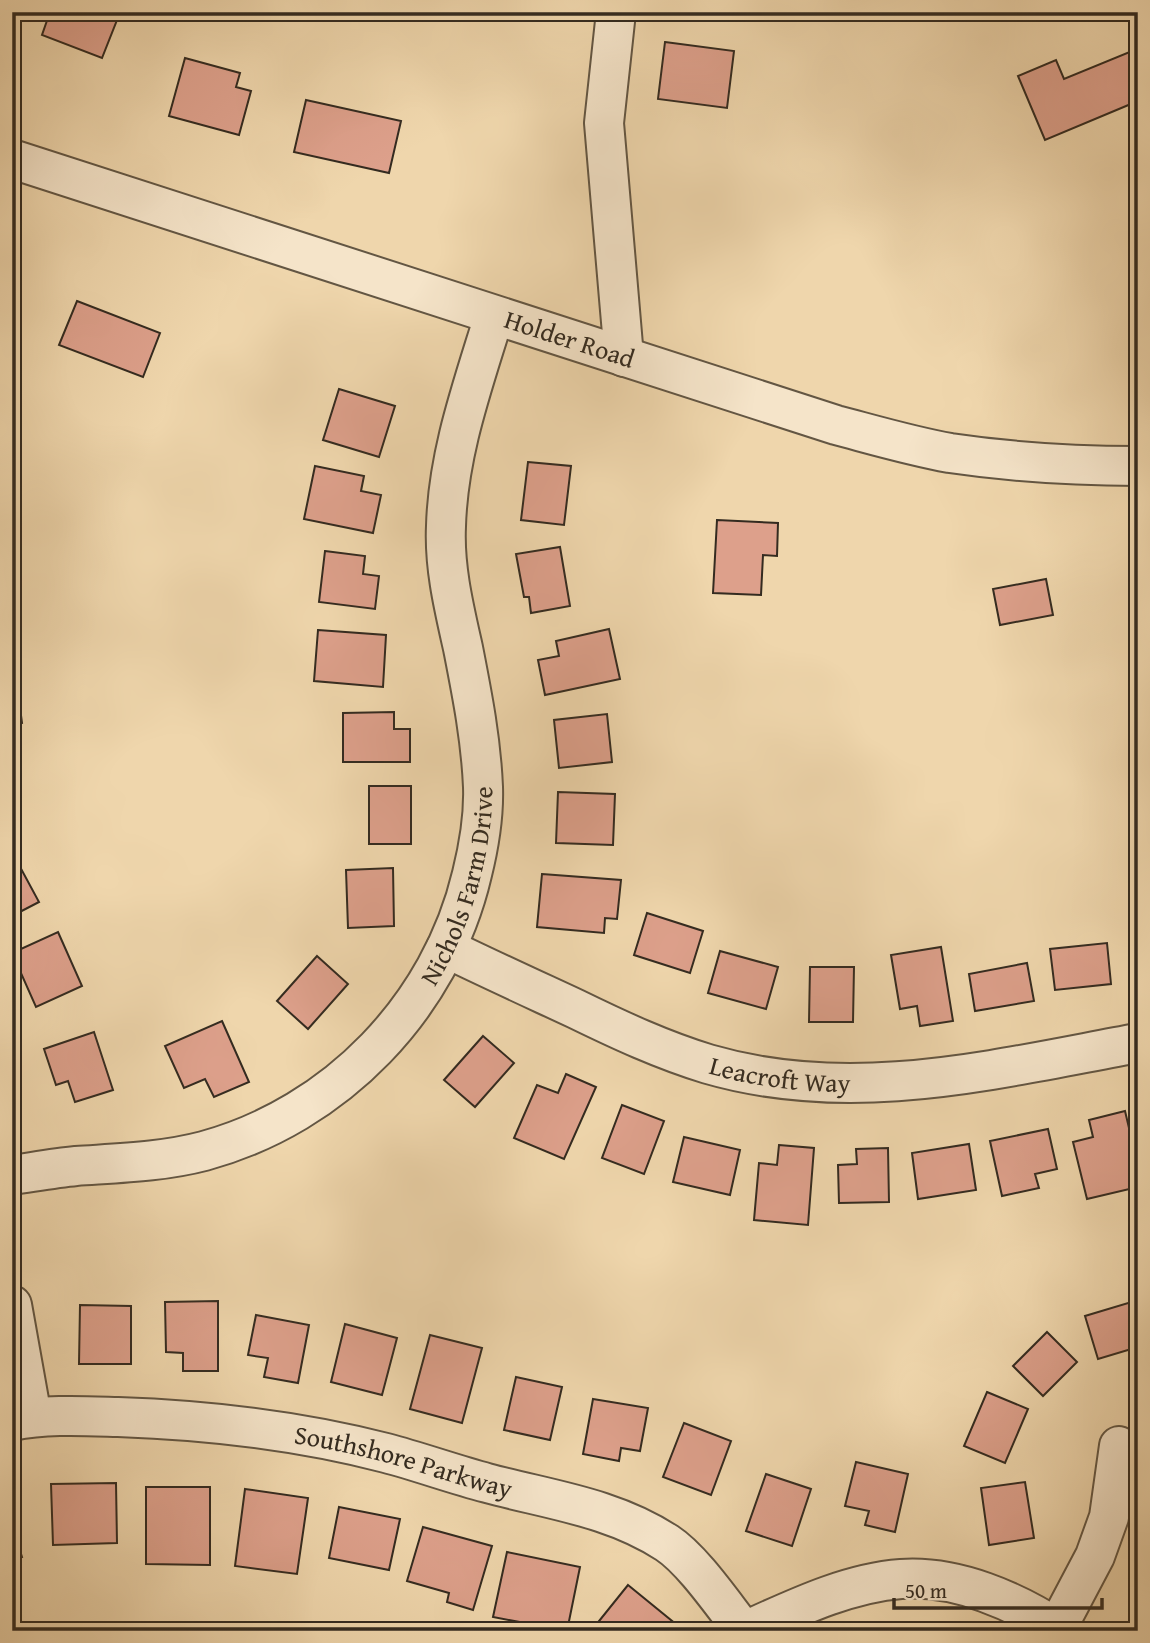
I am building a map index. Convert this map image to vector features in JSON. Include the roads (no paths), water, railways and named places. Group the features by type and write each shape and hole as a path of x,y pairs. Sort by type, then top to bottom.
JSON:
{"street":[{"path":"616,12 604,123 624,356"},
{"name":"Holder Road","path":"12,159 835,425 951,453 1016,460 1138,466"},
{"name":"Nichols Farm Drive","path":"12,1175 72,1167 156,1161 204,1151 253,1134 297,1112 340,1083 378,1048 411,1008 446,948 466,900 479,845 483,791 480,740 449,583 445,528 450,474 461,425 494,316"},
{"name":"Leacroft Way","path":"446,948 648,1043 709,1064 777,1078 836,1084 900,1083 1138,1043"},
{"path":"12,1305 22,1419"},
{"name":"Southshore Parkway","path":"22,1419 173,1419 293,1435 384,1453 489,1484 575,1503 624,1519 670,1545 706,1582 745,1631"},
{"path":"745,1631 841,1592 902,1579 943,1581 978,1590 1059,1629 1095,1556 1109,1517 1119,1446"}]}
